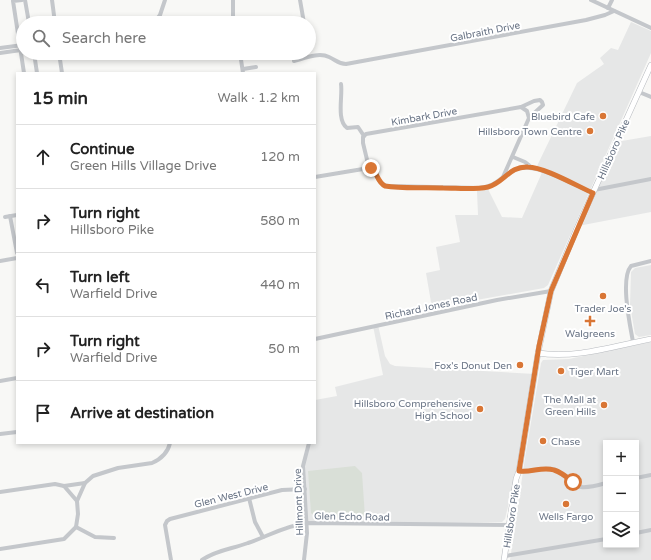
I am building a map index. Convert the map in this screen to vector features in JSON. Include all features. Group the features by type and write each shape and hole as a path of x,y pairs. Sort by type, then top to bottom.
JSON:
{"main road":[{"name":"Hillsboro Pike","path":"505,558 516,479 519,471 538,353 551,291 651,65"},
{"path":"538,353 559,355 573,354 651,339"}],"street":[{"path":"16,19 13,2 23,0 27,16"},
{"path":"52,0 54,16"},
{"path":"159,16 165,0"},
{"path":"233,0 233,16"},
{"path":"300,0 303,16"},
{"path":"591,0 651,28"},
{"path":"608,8 612,0"},
{"name":"Galbraith Drive","path":"316,55 324,55 340,64 358,62 586,20 614,11"},
{"path":"0,48 16,47"},
{"path":"0,53 16,48"},
{"path":"22,60 24,72"},
{"path":"35,60 37,72"},
{"path":"60,60 62,72"},
{"path":"241,60 243,71 256,67"},
{"path":"341,84 342,93 340,105 343,124 346,128 358,127 364,136 362,143 369,168"},
{"path":"639,92 651,97"},
{"name":"Kimbark Drive","path":"364,136 372,133 521,107 536,100 540,100 542,102 542,106 529,118 503,177"},
{"path":"521,107 527,111 529,118"},
{"path":"513,157 525,162 530,167"},
{"path":"316,177 369,168 374,171 381,184 389,187 486,187 494,185 503,177 518,168 530,167 541,169 594,192 651,179"},
{"path":"5,217 16,215"},
{"path":"10,216 16,248"},
{"path":"0,261 16,258"},
{"path":"633,342 626,304 627,273 631,266 651,261"},
{"name":"Richard Jones Road","path":"316,339 497,300 551,291"},
{"path":"0,381 16,378"},
{"path":"0,434 16,432"},
{"path":"0,492 42,485 55,484 64,486 84,483 93,476 106,471 159,460 170,444"},
{"name":"Hillmont Drive","path":"304,560 308,533 303,466 309,444"},
{"path":"519,471 527,472 543,469 554,470 560,472 576,485 582,487 603,484"},
{"path":"639,477 651,475"},
{"path":"0,549 65,539 76,527 78,514 77,501 84,483"},
{"path":"64,486 77,501"},
{"name":"Glen West Drive","path":"171,560 165,525 166,521 282,490 305,489"},
{"path":"249,498 255,522 263,537"},
{"name":"Glen Echo Road","path":"202,560 220,550 248,543 283,528 307,523 510,525"},
{"path":"76,527 95,537 114,538"},
{"path":"639,532 651,530"},
{"path":"505,558 603,540"}],"shaded area":[{"path":"631,22 651,31 651,53 548,285 544,288 432,308 426,273 440,270 436,247 460,242 455,215 478,215 477,191 488,189 502,217 522,218 544,168 537,166 577,83 604,64 600,58 611,48 618,50"},
{"path":"651,136 651,212 578,226 616,142"},
{"path":"651,265 651,335 639,337 635,334 630,305 631,272 635,268"},
{"path":"378,325 385,356 390,364 395,366 535,374 514,498 510,498 505,519 502,522 307,523 303,472 309,444 316,444 316,400 337,396 335,387 383,375 373,326"},
{"path":"651,342 651,560 510,560 525,458 541,363 543,360 569,359"},
{"path":"355,466 362,473 365,517 316,518 311,513 308,471"}],"place":[{"name":"Bluebird Cafe","path":"603,116"},
{"name":"Hillsboro Town Centre","path":"590,131"},
{"name":"Trader Joe's","path":"603,296"},
{"name":"Walgreens","path":"590,321"},
{"name":"Fox's Donut Den","path":"520,365"},
{"name":"Tiger Mart","path":"561,371"},
{"name":"The Mall at Green Hills","path":"604,405"},
{"name":"Hillsboro Comprehensive High School","path":"480,409"},
{"name":"Chase","path":"543,441"},
{"name":"Wells Fargo","path":"566,504"}],"route":[{"path":"371,168 375,172 379,182 385,186 479,188 494,185 515,169 530,167 541,169 593,193 568,248 551,291 539,346 519,471 527,472 543,469 554,470 560,472 573,482"}]}
